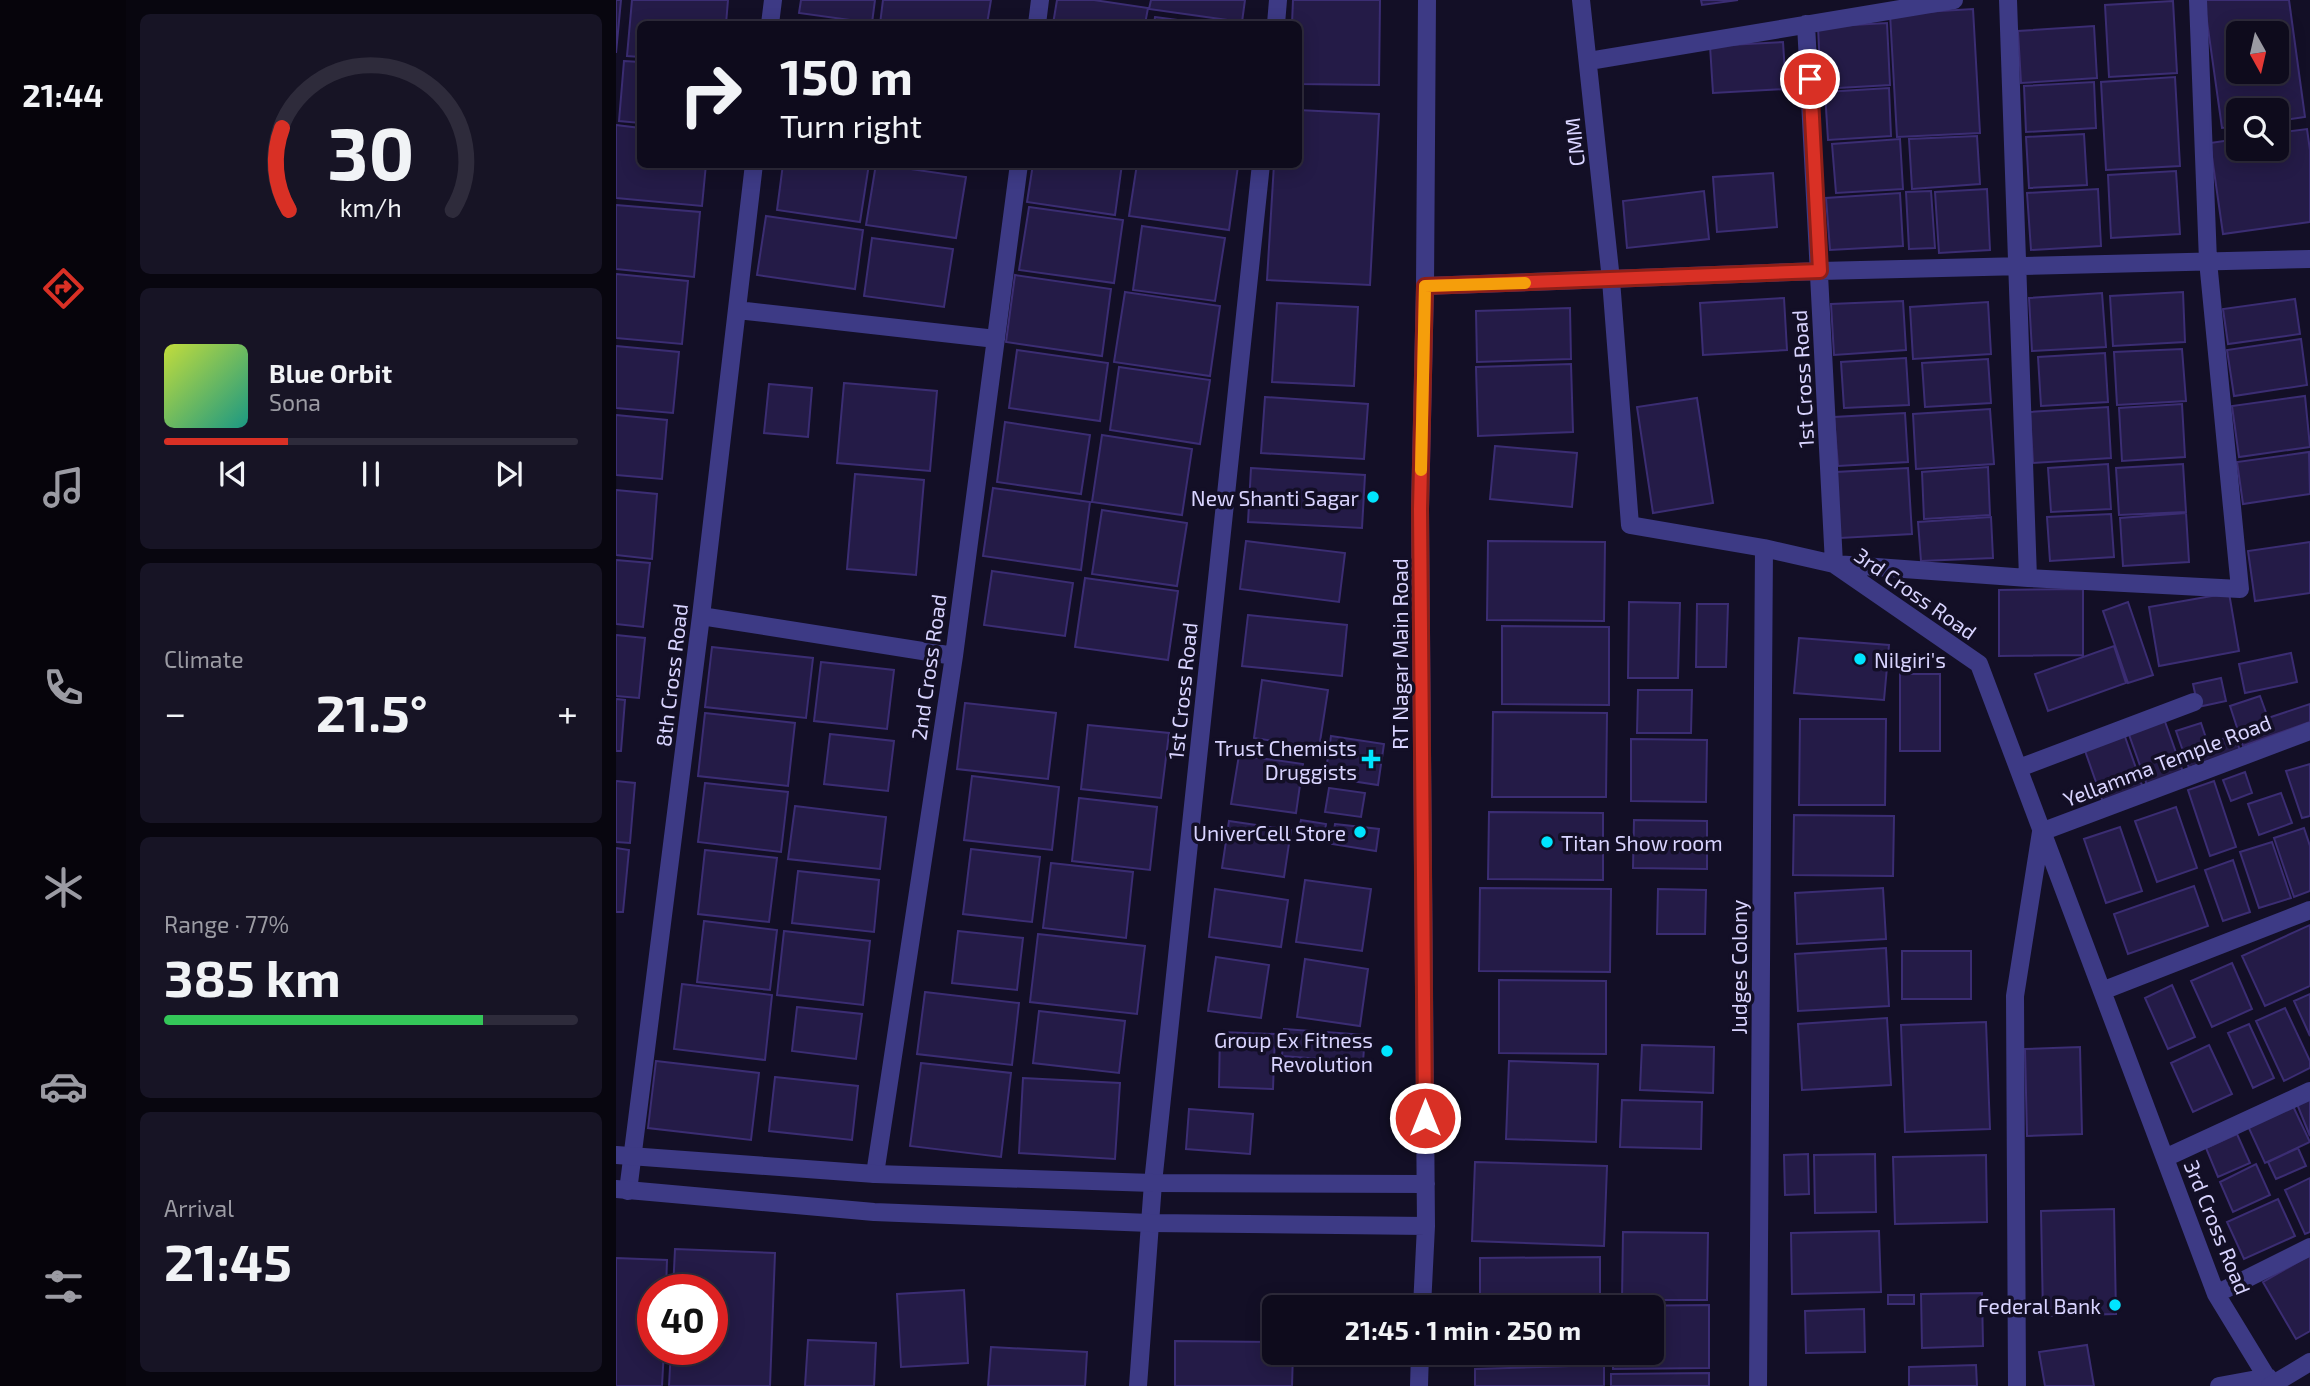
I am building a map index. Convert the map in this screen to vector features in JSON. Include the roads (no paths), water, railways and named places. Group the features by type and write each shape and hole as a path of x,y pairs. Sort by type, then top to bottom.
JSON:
{"street":[{"path":"771,21 773,0"},
{"path":"1037,21 1040,0"},
{"path":"1276,21 1278,0"},
{"name":"RT Nagar Main Road","path":"1423,1295 1426,1184 1420,509 1427,0"},
{"name":"CMM","path":"1581,0 1612,280"},
{"path":"1589,61 1954,0"},
{"path":"2008,0 2028,578"},
{"path":"1834,564 2241,589 2208,261 2198,0"},
{"name":"1st Cross Road","path":"1806,24 1834,564"},
{"name":"8th Cross Road","path":"622,1190 624,1155 701,616 754,168"},
{"name":"2nd Cross Road","path":"875,1174 954,656 1018,168"},
{"name":"1st Cross Road","path":"1138,1386 1153,1182 1261,168"},
{"path":"1425,286 1820,271 2310,258"},
{"name":"3rd Cross Road","path":"1612,280 1630,525 1764,548 1834,564 1979,664 2216,1294 2270,1383"},
{"path":"737,310 996,339"},
{"name":"Judges Colony","path":"1758,1386 1764,548"},
{"path":"701,616 954,656"},
{"path":"2019,768 2194,702"},
{"name":"Yellamma Temple Road","path":"2040,832 2310,731"},
{"path":"2017,1386 2015,996 2040,832"},
{"path":"2102,991 2310,910"},
{"name":"3rd Cross Road","path":"2165,1158 2310,1091"},
{"path":"624,1155 875,1174 1153,1182 1426,1184"},
{"path":"622,1190 874,1212 1150,1223 1426,1226"},
{"path":"2216,1294 2310,1247"},
{"path":"2220,1386 2270,1383 2310,1362"},
{"path":"1419,1386 1420,1365"}],"place":[{"name":"New Shanti Sagar","path":"1373,497"},
{"name":"Nilgiri's","path":"1860,659"},
{"name":"Trust Chemists Druggists","path":"1371,759"},
{"name":"UniverCell Store","path":"1360,832"},
{"name":"Titan Show room","path":"1547,842"},
{"name":"Group Ex Fitness Revolution","path":"1387,1051"},
{"name":"Federal Bank","path":"2115,1305"}]}
